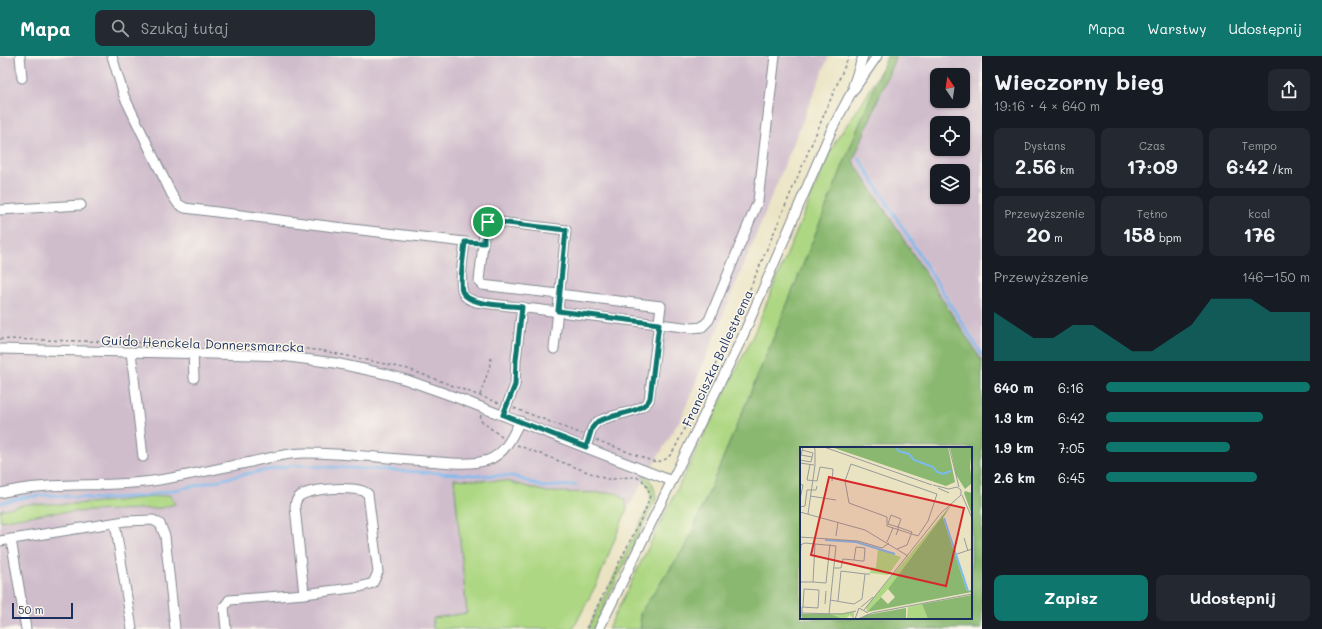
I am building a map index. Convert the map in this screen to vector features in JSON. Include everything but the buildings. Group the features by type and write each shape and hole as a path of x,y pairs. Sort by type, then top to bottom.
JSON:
{"street":[{"path":"20,56 22,78"},
{"path":"112,56 124,96 172,195 178,204 185,208 335,227 484,243"},
{"path":"465,242 461,282 462,290 464,296 476,302 692,328 702,327 709,320 758,201 775,56"},
{"name":"Franciszka Ballestrema","path":"850,95 863,56"},
{"name":"Franciszka Ballestrema","path":"599,629 742,338 824,145 850,95 877,56"},
{"path":"0,210 80,205"},
{"path":"554,349 559,294 566,230 491,221 488,222 485,226 479,281 482,285 559,294 661,306 650,398 648,403 641,407 597,422 592,428 586,447"},
{"path":"503,415 508,406 515,385 516,360 522,307"},
{"name":"Guido Henckela Donnersmarcka","path":"0,349 281,356 348,366 386,374 430,388 672,481"},
{"path":"131,352 143,457"},
{"path":"193,353 194,378"},
{"path":"0,493 24,488 129,483 158,480 271,457 303,453 450,462 476,462 488,460 505,448 510,442 520,422"},
{"path":"226,629 224,607 229,600 304,594 360,587 373,583 378,572 368,494 365,491 350,488 310,492 300,495 295,502 304,594"},
{"path":"0,541 115,523 153,520 160,524 166,536 175,629"},
{"path":"115,523 132,629"},
{"path":"11,539 26,629"}],"path":[{"path":"0,339 282,346 324,351 408,369 652,461 663,461 670,457 676,448 735,324 849,56"},
{"path":"480,395 489,370 491,358"},
{"path":"480,417 481,420 500,437 506,440"},
{"path":"514,444 606,478 636,477 642,480 648,488 650,496 645,511 586,629"}],"shaded area":[{"path":"0,56 829,56 682,416 627,509 598,581 573,629 0,629"},
{"path":"896,56 982,56 982,361 853,161"}],"green space":[{"path":"887,56 896,56 853,161 982,361 982,629 641,629 640,613 687,544 778,327"},
{"path":"884,64 778,327 687,544 640,613 641,629 608,629 752,338 829,154 837,139 866,97"},
{"path":"644,475 650,480 653,486 656,499 593,629 588,629 649,506 651,494 643,477"},
{"path":"454,479 506,481 547,492 617,493 625,500 627,509 598,581 573,629 433,629 433,618 467,613"},
{"path":"170,495 175,504 161,508 48,513 0,521 0,510 26,504 73,504"}],"waterway":[{"path":"859,158 982,355"},
{"path":"0,503 26,497 49,495 99,499 144,496 293,465 513,476 543,487 576,485"}],"route":[{"path":"491,221 566,230 558,311 659,324 650,398 648,403 641,407 597,422 592,428 586,447 503,415 508,406 515,385 516,360 522,307 476,302 468,299 464,296 461,282 465,242 484,243 485,226 488,222 491,221"}]}
